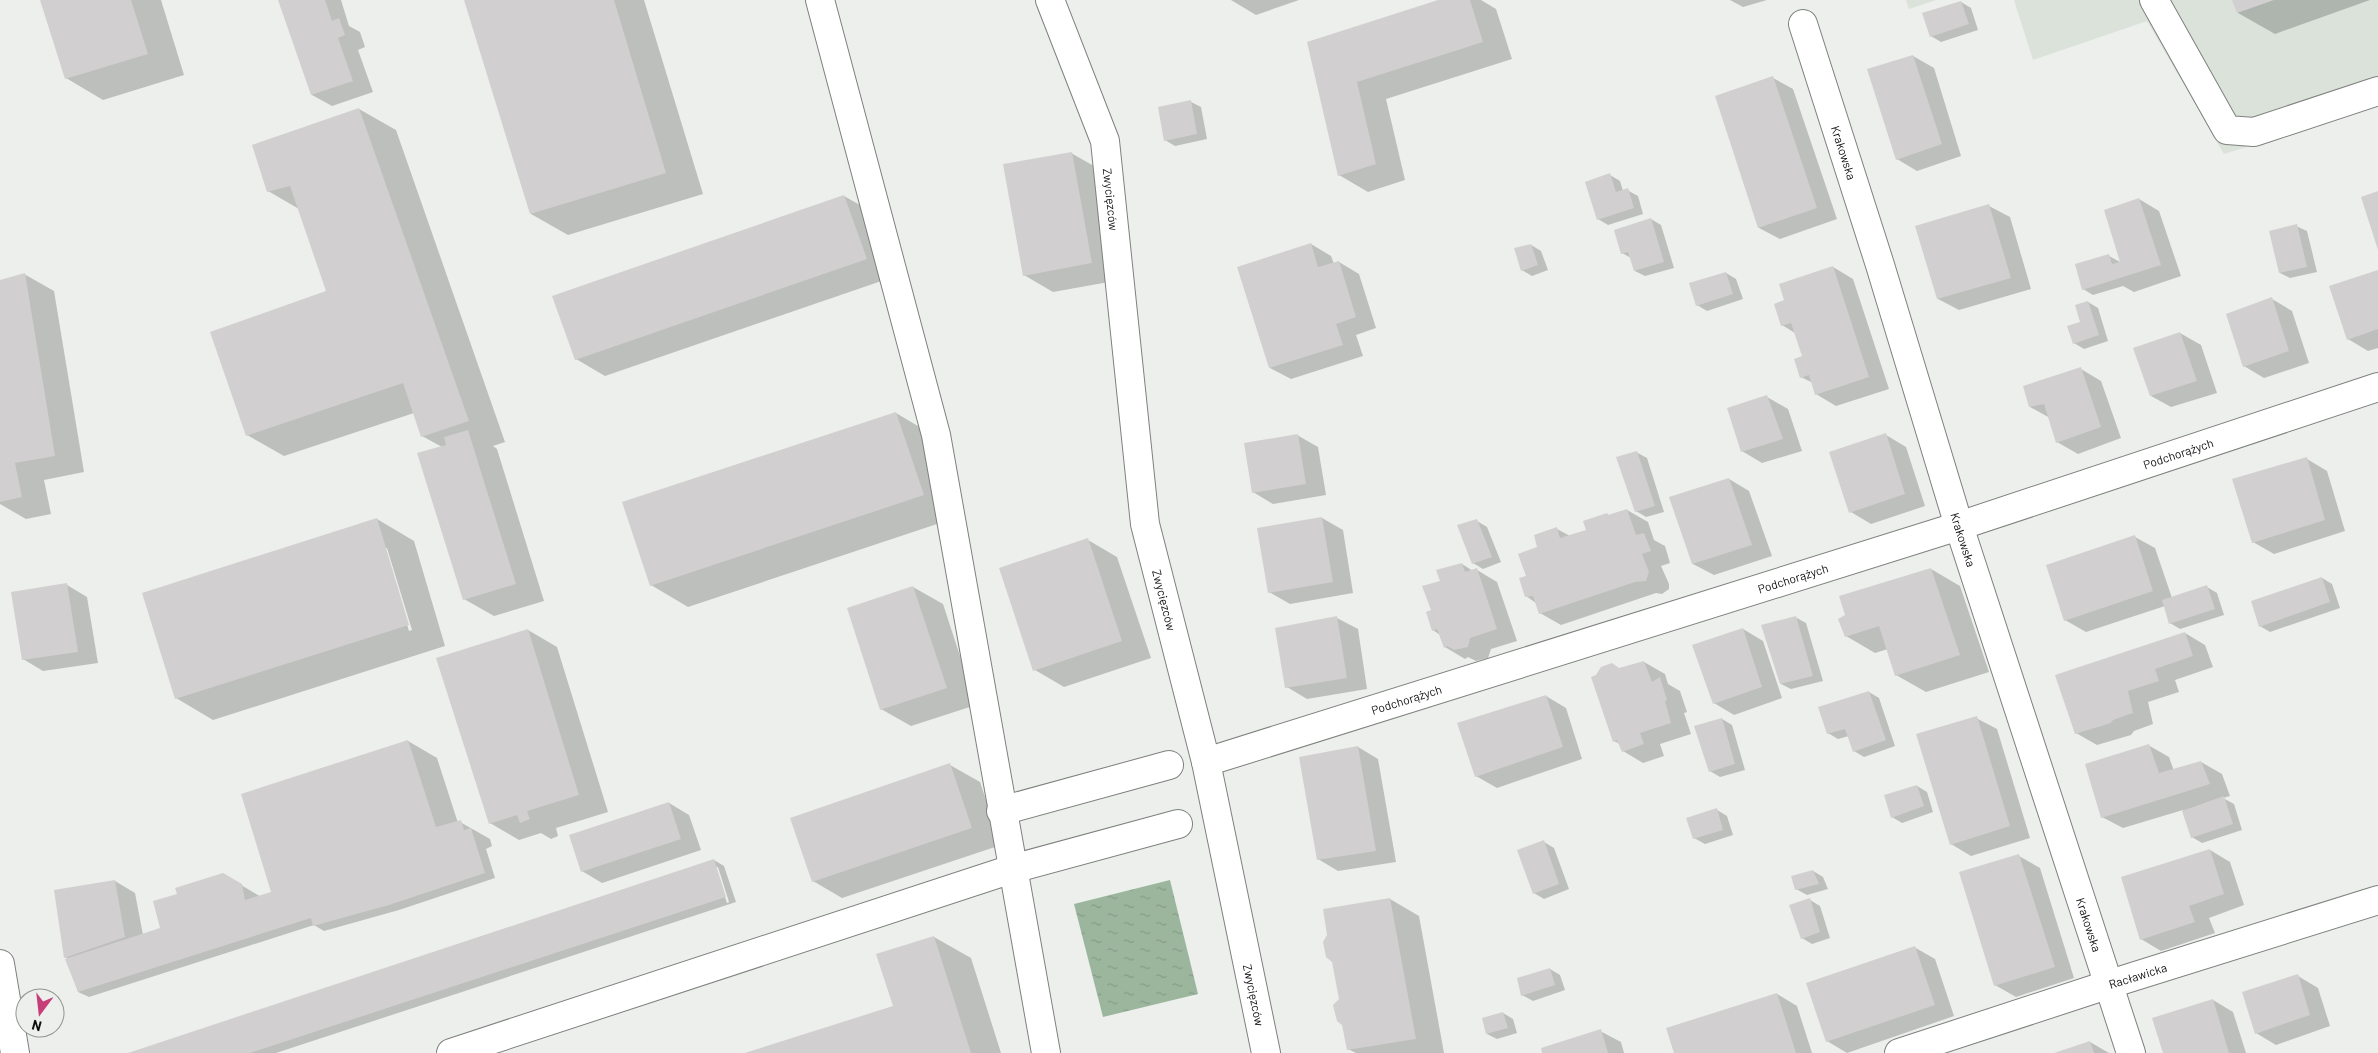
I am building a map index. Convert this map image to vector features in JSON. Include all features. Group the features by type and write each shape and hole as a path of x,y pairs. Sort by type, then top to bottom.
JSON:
{"street":[{"path":"820,0 936,435 1046,1053"},
{"name":"Zwycięzców","path":"1050,0 1106,141 1146,524 1206,762 1266,1053"},
{"path":"2154,0 2227,130 2254,132 2378,91"},
{"name":"Krakowska","path":"1803,24 1880,265 1959,526 2131,1053"},
{"name":"Podchorążych","path":"1206,762 1959,526 2378,387"},
{"path":"1002,811 1169,765"},
{"path":"450,1053 1012,869 1178,824"},
{"name":"Racławicka","path":"1899,1053 2110,984 2378,900"},
{"path":"0,964 14,1053"}],"shaded area":[{"path":"1906,0 1936,0 1909,9"},
{"path":"2014,0 2378,0 2378,106 2224,154 2147,21 2033,60"}],"water":[{"path":"1170,880 1198,994 1103,1017 1074,904"}],"building":[{"path":"40,0 131,0 148,54 65,79"},
{"path":"278,0 325,0 332,21 339,18 345,35 338,38 353,81 311,95"},
{"path":"464,0 614,0 666,173 530,214"},
{"path":"1438,0 1470,0 1483,42 1357,82 1376,164 1338,176 1307,42"},
{"path":"2232,0 2274,0 2237,13"},
{"path":"1961,1 1969,24 1930,37 1922,13"},
{"path":"1913,55 1942,144 1896,160 1867,69"},
{"path":"1773,76 1817,208 1758,228 1715,96"},
{"path":"1191,100 1197,134 1164,141 1158,107"},
{"path":"359,108 469,421 421,437 403,383 246,436 210,332 326,291 290,186 267,192 252,145"},
{"path":"1072,152 1092,263 1023,276 1003,164"},
{"path":"1610,173 1616,192 1628,188 1634,208 1597,220 1585,182"},
{"path":"2378,191 2378,250 2361,197"},
{"path":"844,195 867,259 575,360 552,296"},
{"path":"2139,198 2161,265 2082,290 2075,264 2109,254 2112,264 2120,262 2104,210"},
{"path":"1989,204 2011,278 1937,299 1915,226"},
{"path":"1651,218 1664,262 1634,271 1628,252 1621,254 1614,230"},
{"path":"2297,224 2307,267 2279,273 2269,231"},
{"path":"1311,243 1318,267 1339,261 1356,317 1336,324 1343,345 1269,368 1237,267"},
{"path":"1531,244 1538,265 1521,271 1514,248"},
{"path":"1833,266 1869,377 1815,395 1809,375 1800,378 1794,359 1802,356 1791,323 1781,326 1774,304 1784,300 1779,284"},
{"path":"2378,270 2378,329 2347,340 2329,286"},
{"path":"1726,272 1733,294 1696,306 1689,283"},
{"path":"25,273 55,456 15,463 22,497 0,502 0,280"},
{"path":"2272,297 2289,351 2243,367 2226,314"},
{"path":"2088,301 2099,335 2073,344 2067,326 2080,322 2075,305"},
{"path":"2180,332 2197,381 2150,396 2133,348"},
{"path":"2081,367 2101,427 2056,443 2044,404 2029,407 2023,386"},
{"path":"1767,395 1783,439 1741,452 1727,408"},
{"path":"896,412 924,495 650,586 622,502"},
{"path":"468,430 516,584 463,600 417,453 446,445 444,437"},
{"path":"1886,433 1905,494 1849,513 1829,452"},
{"path":"1298,434 1306,484 1252,493 1244,443"},
{"path":"1637,451 1655,506 1635,512 1616,457"},
{"path":"2307,457 2325,520 2252,543 2232,479"},
{"path":"1729,478 1752,545 1692,564 1669,497"},
{"path":"1627,509 1636,535 1644,533 1651,551 1642,554 1649,572 1646,581 1635,582 1539,614 1533,596 1525,597 1519,578 1526,576 1518,554 1537,547 1534,535 1557,527 1560,538 1586,530 1583,521"},
{"path":"1322,517 1333,582 1268,593 1257,528"},
{"path":"377,518 409,625 175,699 142,593"},
{"path":"1477,519 1492,557 1472,564 1457,525"},
{"path":"2135,535 2153,591 2064,621 2046,565"},
{"path":"1088,538 1122,641 1033,671 999,568"},
{"path":"1462,563 1465,572 1477,568 1497,629 1470,638 1468,647 1454,650 1447,646 1444,648 1437,629 1432,631 1426,612 1431,610 1422,586 1440,581 1436,570"},
{"path":"1931,568 1960,655 1895,676 1879,626 1845,637 1838,619 1845,615 1839,596"},
{"path":"2322,577 2330,602 2259,627 2251,601"},
{"path":"67,583 78,652 22,660 11,592"},
{"path":"2207,585 2215,609 2169,624 2162,600"},
{"path":"913,586 947,688 880,710 847,608"},
{"path":"1337,616 1347,678 1285,688 1275,628"},
{"path":"1796,616 1813,676 1780,684 1761,625"},
{"path":"1743,628 1762,687 1713,704 1692,645"},
{"path":"528,629 579,795 527,811 530,819 520,823 517,815 489,824 436,658"},
{"path":"2185,632 2193,656 2155,669 2159,681 2128,691 2133,713 2113,720 2111,723 2075,734 2055,675"},
{"path":"1644,661 1652,682 1660,677 1671,723 1640,733 1644,744 1622,752 1617,740 1613,742 1591,677 1596,675 1601,667 1612,663 1619,668"},
{"path":"1869,691 1886,740 1853,752 1845,729 1827,734 1818,707"},
{"path":"1546,695 1563,747 1475,777 1457,723"},
{"path":"1977,716 2010,826 1950,845 1916,734"},
{"path":"1722,718 1735,764 1709,772 1694,726"},
{"path":"408,740 436,827 461,820 464,830 471,828 485,873 389,905 313,926 311,918 78,992 65,959 160,928 153,901 177,894 175,888 223,873 242,884 245,900 271,892 241,794"},
{"path":"2149,744 2159,773 2201,761 2210,784 2101,818 2085,764"},
{"path":"1358,746 1376,851 1317,860 1299,757"},
{"path":"950,763 972,828 812,882 790,818"},
{"path":"1917,785 1924,806 1891,818 1884,795"},
{"path":"2224,796 2233,824 2191,838 2182,811"},
{"path":"669,802 681,839 581,872 569,835"},
{"path":"1717,808 1723,830 1693,839 1686,818"},
{"path":"1544,840 1559,884 1533,894 1517,850"},
{"path":"2210,849 2224,894 2189,906 2195,922 2140,940 2121,877"},
{"path":"2019,854 2055,967 1994,986 1959,872"},
{"path":"714,859 726,897 250,1053 128,1053"},
{"path":"1813,870 1819,884 1795,890 1791,876"},
{"path":"115,880 125,937 64,958 54,890"},
{"path":"1390,898 1416,1039 1347,1050 1342,1025 1337,1021 1333,1005 1339,999 1332,962 1326,957 1323,942 1327,935 1323,909"},
{"path":"1810,898 1820,932 1801,939 1789,905"},
{"path":"934,936 971,1053 745,1053 893,1006 876,954"},
{"path":"1915,946 1935,1005 1826,1042 1806,983"},
{"path":"1550,968 1555,985 1521,996 1517,978"},
{"path":"2298,974 2310,1015 2255,1034 2242,992"},
{"path":"1777,993 1796,1053 1674,1053 1666,1028"},
{"path":"2213,999 2229,1053 2163,1053 2152,1018"},
{"path":"1503,1012 1508,1028 1486,1034 1482,1018"},
{"path":"1601,1029 1608,1053 1542,1053 1541,1048"},
{"path":"2090,1041 2094,1053 2054,1053"}]}
